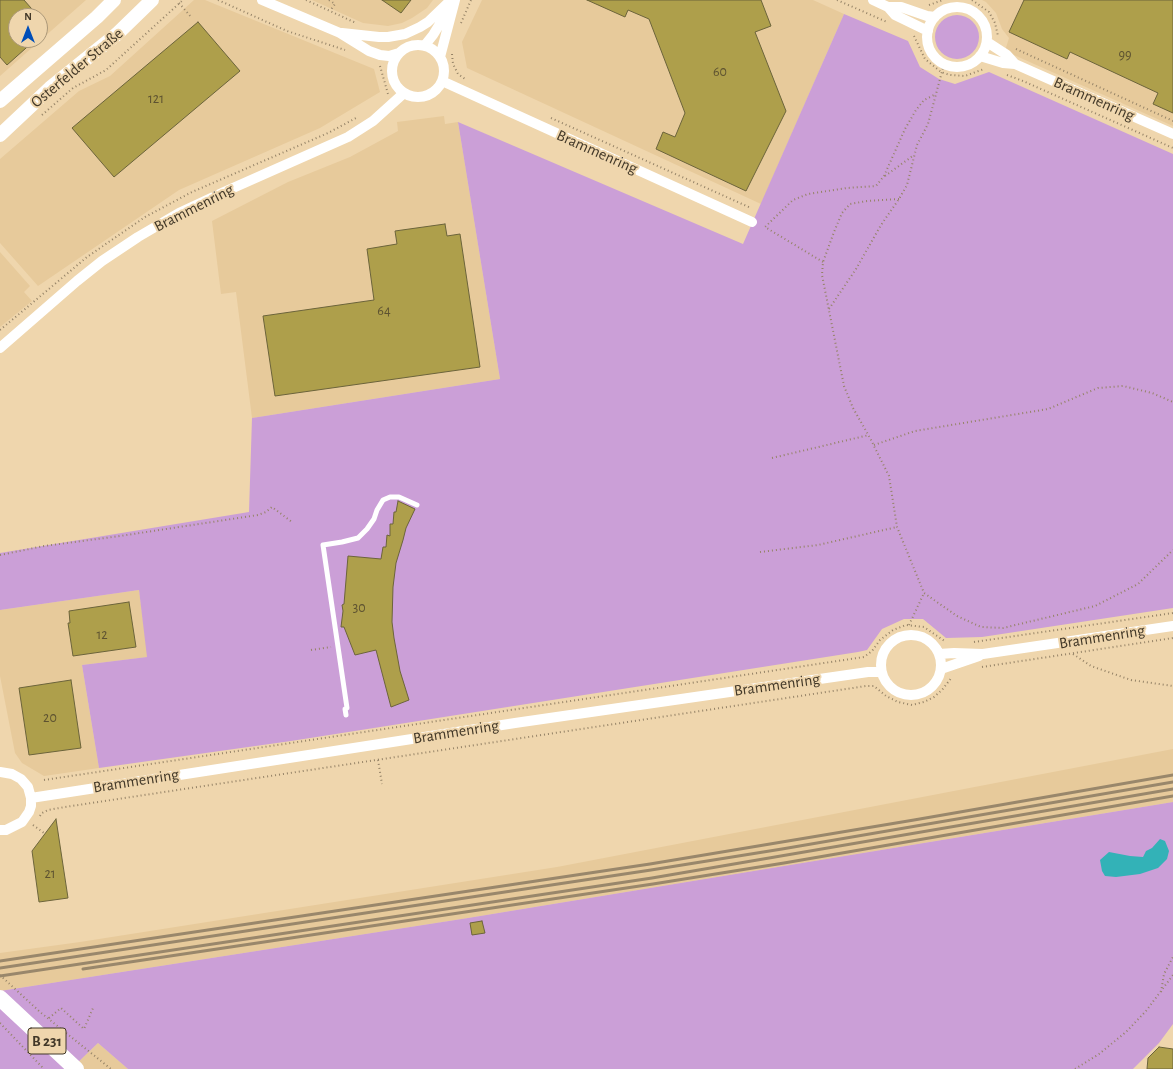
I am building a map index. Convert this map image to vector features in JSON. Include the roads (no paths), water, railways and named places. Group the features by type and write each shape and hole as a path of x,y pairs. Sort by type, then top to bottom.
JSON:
{"main road":[{"name":"Osterfelder Straße","path":"0,101 91,22 114,0"},
{"name":"Osterfelder Straße","path":"0,135 50,88 117,34 152,0"},
{"name":"B 231","path":"0,998 76,1069"}],"street":[{"path":"262,0 340,33 362,48 380,55 389,56 415,45 429,47 437,52 444,69 442,81 435,91 427,96 413,97 404,93 398,88 392,74 393,62 399,53"},
{"path":"340,33 379,37 405,34 428,22 453,0"},
{"path":"425,46 445,17 453,0"},
{"path":"440,57 453,0"},
{"path":"873,0 888,7 895,15 928,31"},
{"path":"888,7 901,7 918,14 935,17"},
{"path":"961,7 970,10 978,16 983,24 987,42 980,56 973,63 964,66 943,68 930,50 927,36 930,24 935,17 942,11 961,7"},
{"name":"Brammenring","path":"987,42 1007,56 1015,64"},
{"name":"Brammenring","path":"980,56 1003,63 1015,64 1173,134"},
{"name":"Brammenring","path":"442,81 752,222"},
{"name":"Brammenring","path":"0,348 77,281 102,261 138,237 179,213 204,201 348,137 373,121 404,93"},
{"name":"Brammenring","path":"939,654 983,654 1173,626"},
{"path":"911,635 921,637 930,642 937,649 941,669 937,680 929,689 920,694 909,695 899,693 890,687 881,672 881,660 885,650 892,642 903,636 911,635"},
{"name":"Brammenring","path":"941,669 983,654"},
{"name":"Brammenring","path":"31,798 515,723 868,672 881,672"},
{"path":"0,772 12,774 21,779 28,786 31,798 29,812 22,822 11,828 0,830"}],"lane":[{"path":"346,715 345,708 347,708 323,545 358,538 374,519 383,500 390,497 399,497 417,505"}],"water":[{"path":"1160,839 1165,841 1169,851 1167,859 1158,868 1140,874 1116,877 1105,876 1102,871 1100,860 1109,852 1143,857 1146,851 1152,848"}],"railway":[{"path":"0,961 650,864 1173,775"},
{"path":"0,968 651,870 1173,782"},
{"path":"0,976 652,878 1173,789"},
{"path":"83,969 653,884 1173,796"}]}
